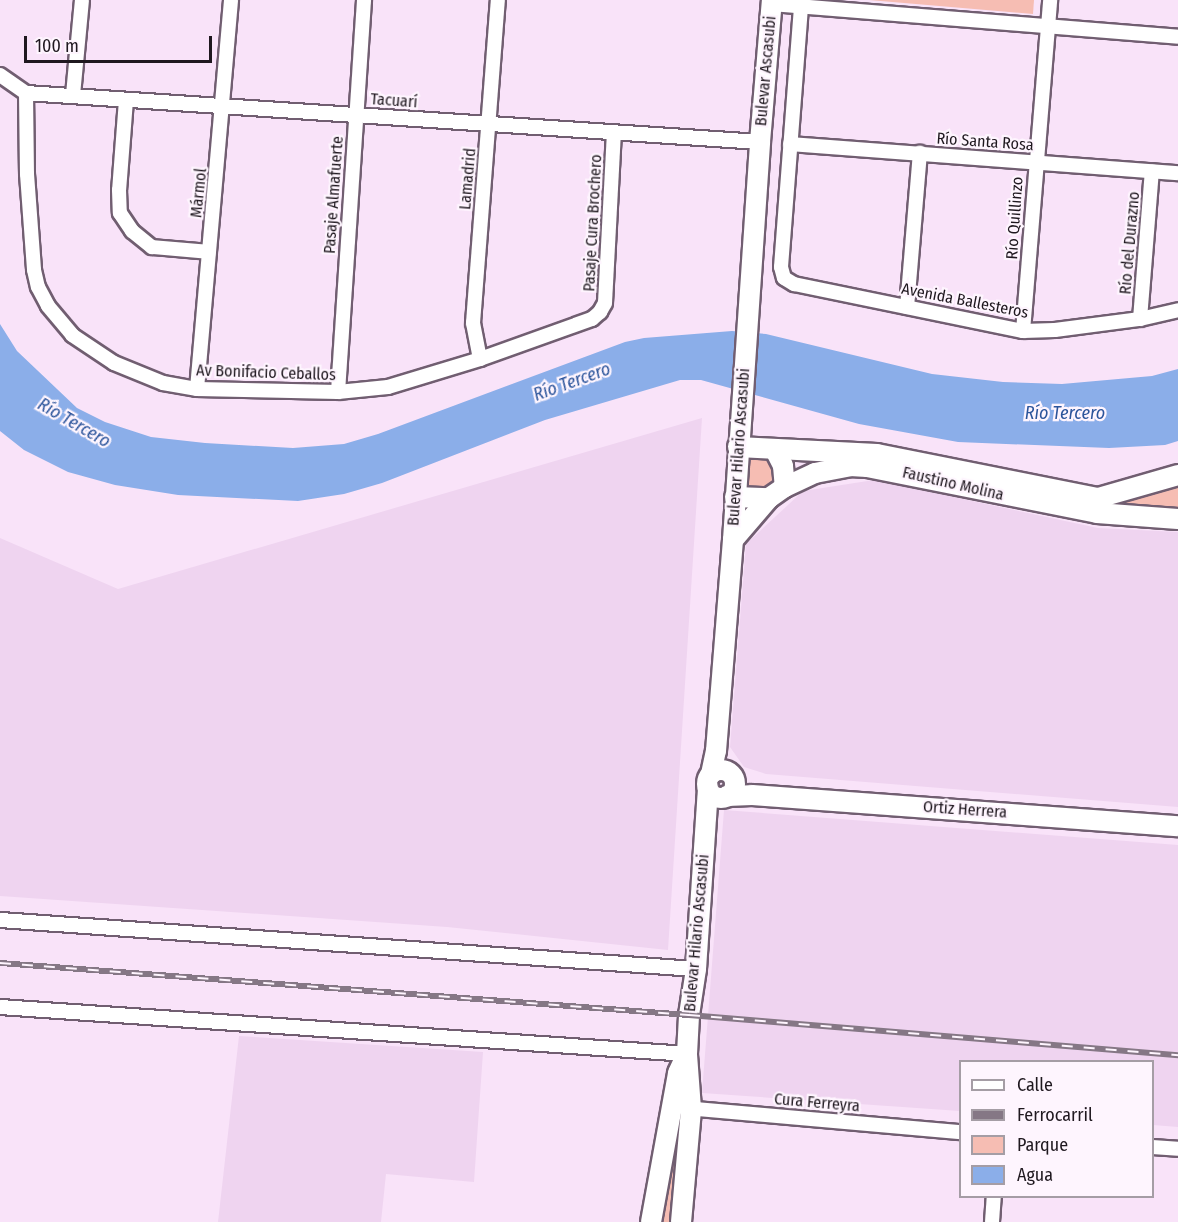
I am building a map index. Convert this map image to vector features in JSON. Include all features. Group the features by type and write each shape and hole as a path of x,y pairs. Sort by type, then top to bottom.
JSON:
{"main road":[{"name":"Bulevar Ascasubi","path":"760,142 772,2"},
{"name":"Bulevar Hilario Ascasubi","path":"681,1222 692,1109 687,1054 718,788 716,751 760,142"},
{"name":"Faustino Molina","path":"738,447 877,454 1098,498 1178,475"},
{"path":"775,450 783,466 785,487"},
{"name":"Faustino Molina","path":"733,540 769,498 785,487 830,469 867,467 1097,513 1178,519"},
{"path":"735,497 769,498"},
{"name":"Ortiz Herrera","path":"718,788 752,795 1178,826"},
{"name":"Bulevar Hilario Ascasubi","path":"651,1222 678,1073 687,1054"}],"street":[{"path":"73,95 82,0"},
{"name":"Mármol","path":"197,389 224,106 231,0"},
{"name":"Pasaje Almafuerte","path":"338,393 364,0"},
{"name":"Lamadrid","path":"480,359 473,323 498,0"},
{"name":"Río Quillinzo","path":"1023,332 1050,0"},
{"path":"772,2 801,7 1178,37"},
{"path":"790,144 801,7"},
{"path":"0,75 26,93"},
{"name":"Tacuarí","path":"26,93 760,142"},
{"name":"Av Bonifacio Ceballos","path":"26,93 27,174 34,270 38,287 48,306 72,335 114,363 163,383 197,389 338,393 388,387 480,359 592,319 600,312"},
{"path":"126,100 119,190 120,213 136,236 152,248 209,252"},
{"name":"Pasaje Cura Brochero","path":"600,312 605,303 614,134"},
{"name":"Río Santa Rosa","path":"790,144 1178,173"},
{"name":"Avenida Ballesteros","path":"790,144 781,267 784,278 794,284 1023,332 1140,319 1178,310"},
{"path":"907,308 920,153"},
{"name":"Río del Durazno","path":"1140,319 1152,171"},
{"path":"0,920 696,969"},
{"path":"0,1007 687,1054"},
{"name":"Cura Ferreyra","path":"671,1106 959,1132"},
{"path":"1154,1147 1178,1149"},
{"path":"992,1222 994,1198"}],"shaded area":[{"path":"702,418 668,950 447,927 0,896 0,538 118,589"},
{"path":"874,480 1098,528 1178,532 1178,807 766,774 744,767 730,747 746,544 803,491"},
{"path":"724,810 1178,845 1178,1127 1154,1125 1154,1060 959,1060 959,1111 702,1093"},
{"path":"239,1036 483,1052 474,1182 386,1174 381,1222 218,1222"}],"green space":[{"path":"869,0 1034,0 1033,14"},
{"path":"754,457 767,460 773,465 777,483 769,492 747,491 747,467 749,460"},
{"path":"1178,484 1178,512 1110,507 1111,502"},
{"path":"678,1113 685,1113 675,1222 656,1222"}],"water":[{"name":"Río Tercero","path":"0,324 17,351 77,408 105,422 151,437 205,443 293,448 344,444 378,434 625,342 644,338 732,331 766,334 932,374 1003,382 1062,384 1152,376 1178,369 1178,441 1165,445 1109,448 958,442 859,424 701,380 680,380 545,420 382,483 344,494 298,501 178,495 115,485 68,472 24,450 0,431"}],"railway":[{"path":"0,963 689,1015 1178,1055"}]}
